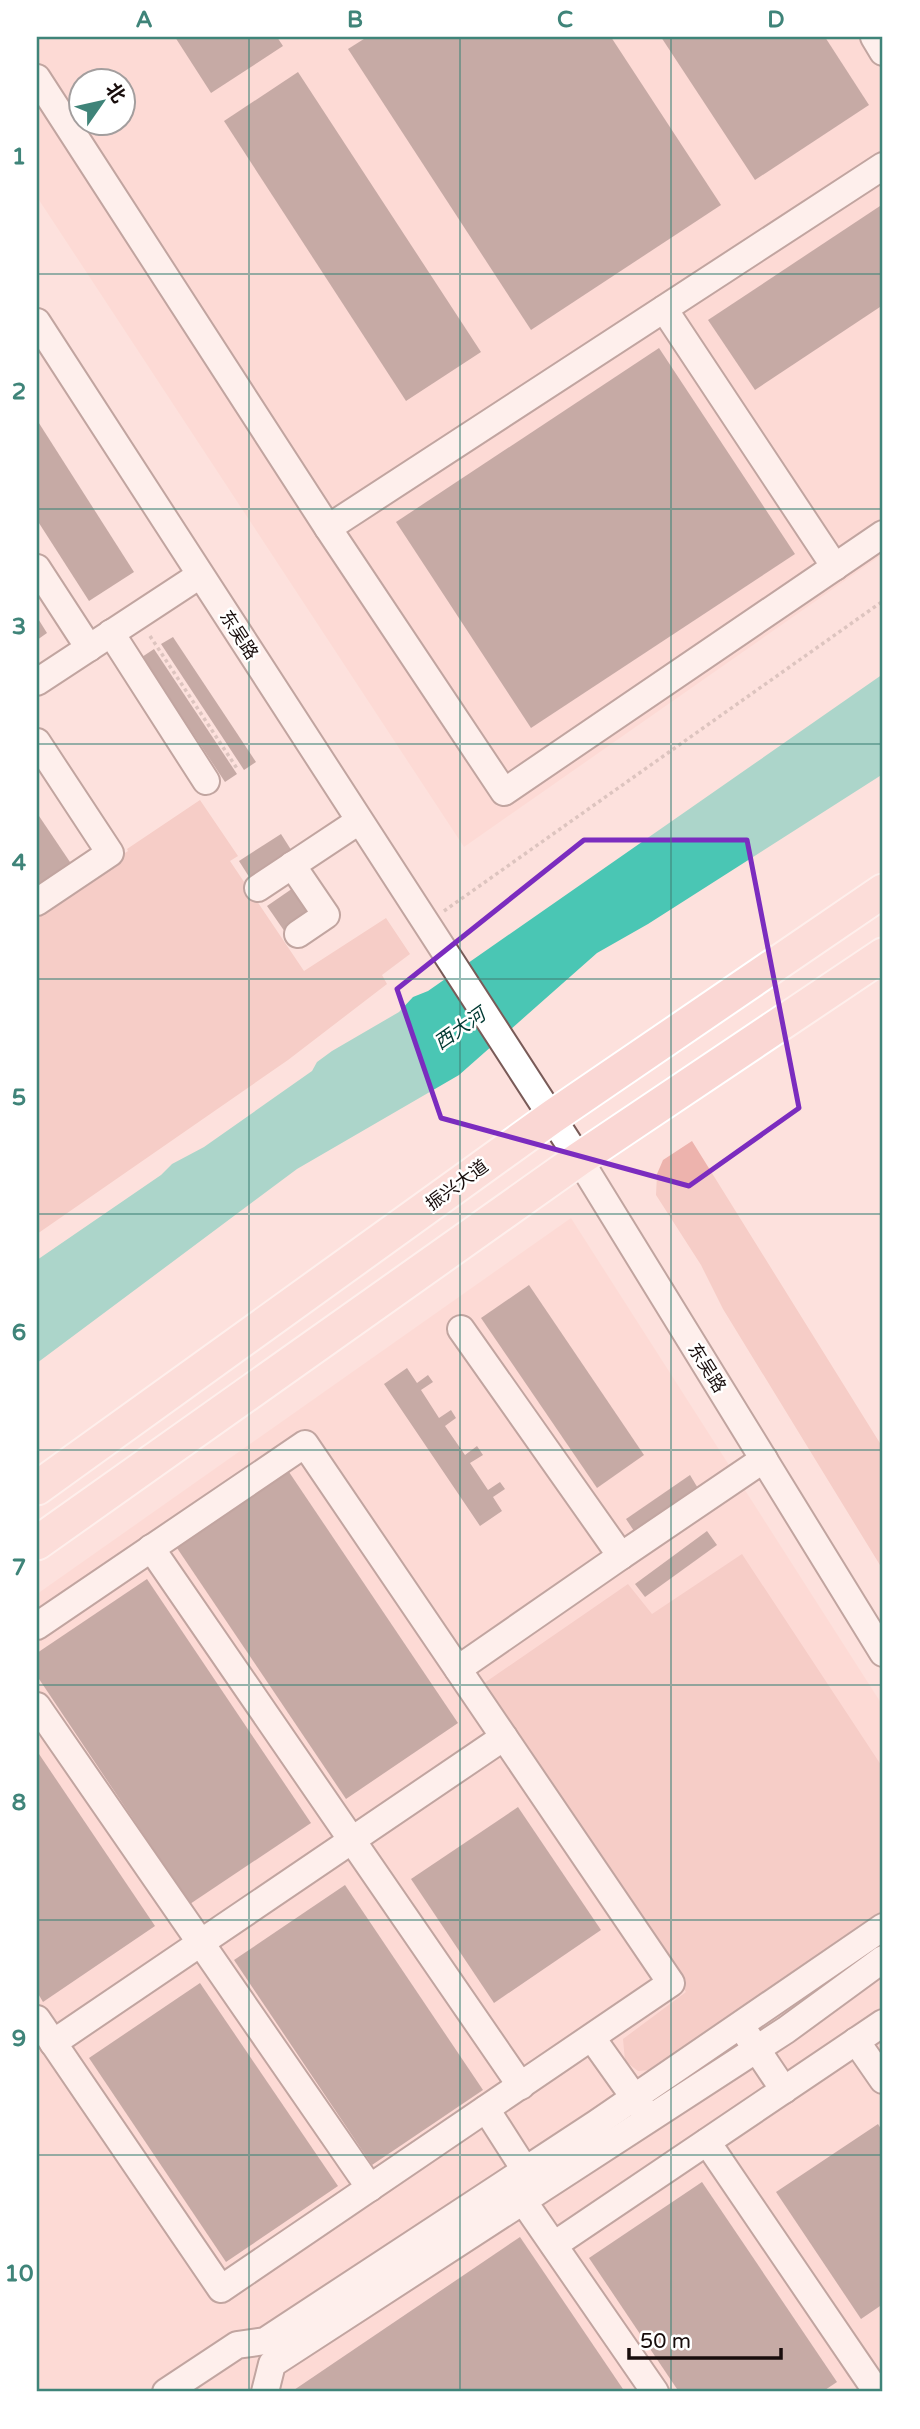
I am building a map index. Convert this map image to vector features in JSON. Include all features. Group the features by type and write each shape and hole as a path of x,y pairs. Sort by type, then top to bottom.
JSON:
{"main road":[{"name":"振兴大道","path":"37,1488 552,1117 883,891"},
{"path":"37,1543 579,1159 883,955"}],"street":[{"path":"874,37 883,52"},
{"path":"37,78 328,528 504,792 883,534"},
{"path":"328,528 883,166"},
{"path":"664,309 835,567"},
{"name":"东吴路","path":"37,322 45,351 200,575 552,1117 883,1653"},
{"path":"37,568 89,648"},
{"path":"37,682 200,575"},
{"path":"111,633 206,781"},
{"path":"37,742 110,853 37,902"},
{"path":"258,888 359,821"},
{"path":"292,865 326,915 298,934"},
{"path":"461,1329 621,1556"},
{"path":"37,1626 305,1444 671,1983 221,2289 37,2019"},
{"path":"458,1669 764,1459"},
{"path":"151,1548 521,2086"},
{"path":"37,1706 370,2188"},
{"path":"53,2043 504,1737"},
{"path":"641,2108 740,2025 883,1927"},
{"path":"265,2392 272,2364 524,2185 641,2108 756,2049 883,1959"},
{"path":"554,2245 883,2023"},
{"path":"740,2025 784,2090"},
{"path":"592,2038 641,2108"},
{"path":"856,2041 883,2080"},
{"path":"486,2109 554,2245 655,2392"},
{"path":"707,2142 874,2387"},
{"path":"166,2392 237,2345 265,2341 524,2185"}],"path":[{"path":"425,924 883,601"},
{"path":"137,617 238,770"}],"highlighted area":[{"path":"584,840 747,840 799,1108 689,1186 441,1118 397,989"}],"shaded area":[{"path":"37,37 883,37 883,554 464,847 37,197"},
{"path":"200,800 238,856 230,861 304,971 386,918 410,954 382,975 387,984 288,1060 37,1234 37,911"},
{"path":"692,1141 883,1448 883,1570 723,1309 701,1265 656,1195 657,1174 663,1160"},
{"path":"571,1218 883,1706 883,2392 37,2392 37,1594"},
{"path":"742,1554 883,1768 883,1914 661,2069 638,2071 625,2061 623,2039 686,1992 480,1686 628,1584 652,1614"}],"water":[{"name":"西大河","path":"883,674 883,774 648,924 597,953 459,1075 297,1169 37,1363 37,1260 161,1175 172,1164 204,1147 312,1071 317,1062 332,1051 399,1012 413,997 428,991"}],"building":[{"path":"175,37 277,37 283,46 211,93"},
{"path":"367,37 611,37 721,205 531,330 348,49"},
{"path":"661,37 825,37 869,105 755,180"},
{"path":"298,72 481,352 406,401 224,121"},
{"path":"883,204 883,305 755,390 708,320"},
{"path":"659,348 795,554 531,728 396,522"},
{"path":"37,420 134,572 89,601 37,520"},
{"path":"37,617 47,633 37,640"},
{"path":"173,637 256,762 244,770 161,644"},
{"path":"154,649 237,774 225,782 142,657"},
{"path":"37,813 72,865 37,888"},
{"path":"281,834 295,856 253,883 239,861"},
{"path":"296,886 314,912 285,932 267,906"},
{"path":"529,1285 644,1455 597,1488 481,1318"},
{"path":"407,1368 417,1383 428,1375 433,1382 421,1390 439,1418 451,1410 456,1418 445,1426 465,1455 477,1446 483,1455 470,1463 488,1490 500,1482 505,1489 493,1497 502,1511 480,1526 384,1384"},
{"path":"289,1472 458,1723 346,1799 177,1548"},
{"path":"690,1475 699,1490 636,1534 626,1519"},
{"path":"707,1531 717,1545 645,1597 635,1584"},
{"path":"147,1579 311,1823 190,1904 37,1676 37,1653"},
{"path":"37,1751 155,1926 43,2002 37,1992"},
{"path":"518,1807 601,1930 494,2003 411,1879"},
{"path":"345,1885 483,2090 372,2165 234,1960"},
{"path":"200,1983 338,2186 226,2262 89,2058"},
{"path":"878,2124 883,2132 883,2304 861,2319 776,2192"},
{"path":"702,2182 837,2382 822,2392 679,2392 589,2258"},
{"path":"520,2237 625,2392 291,2392"}]}
